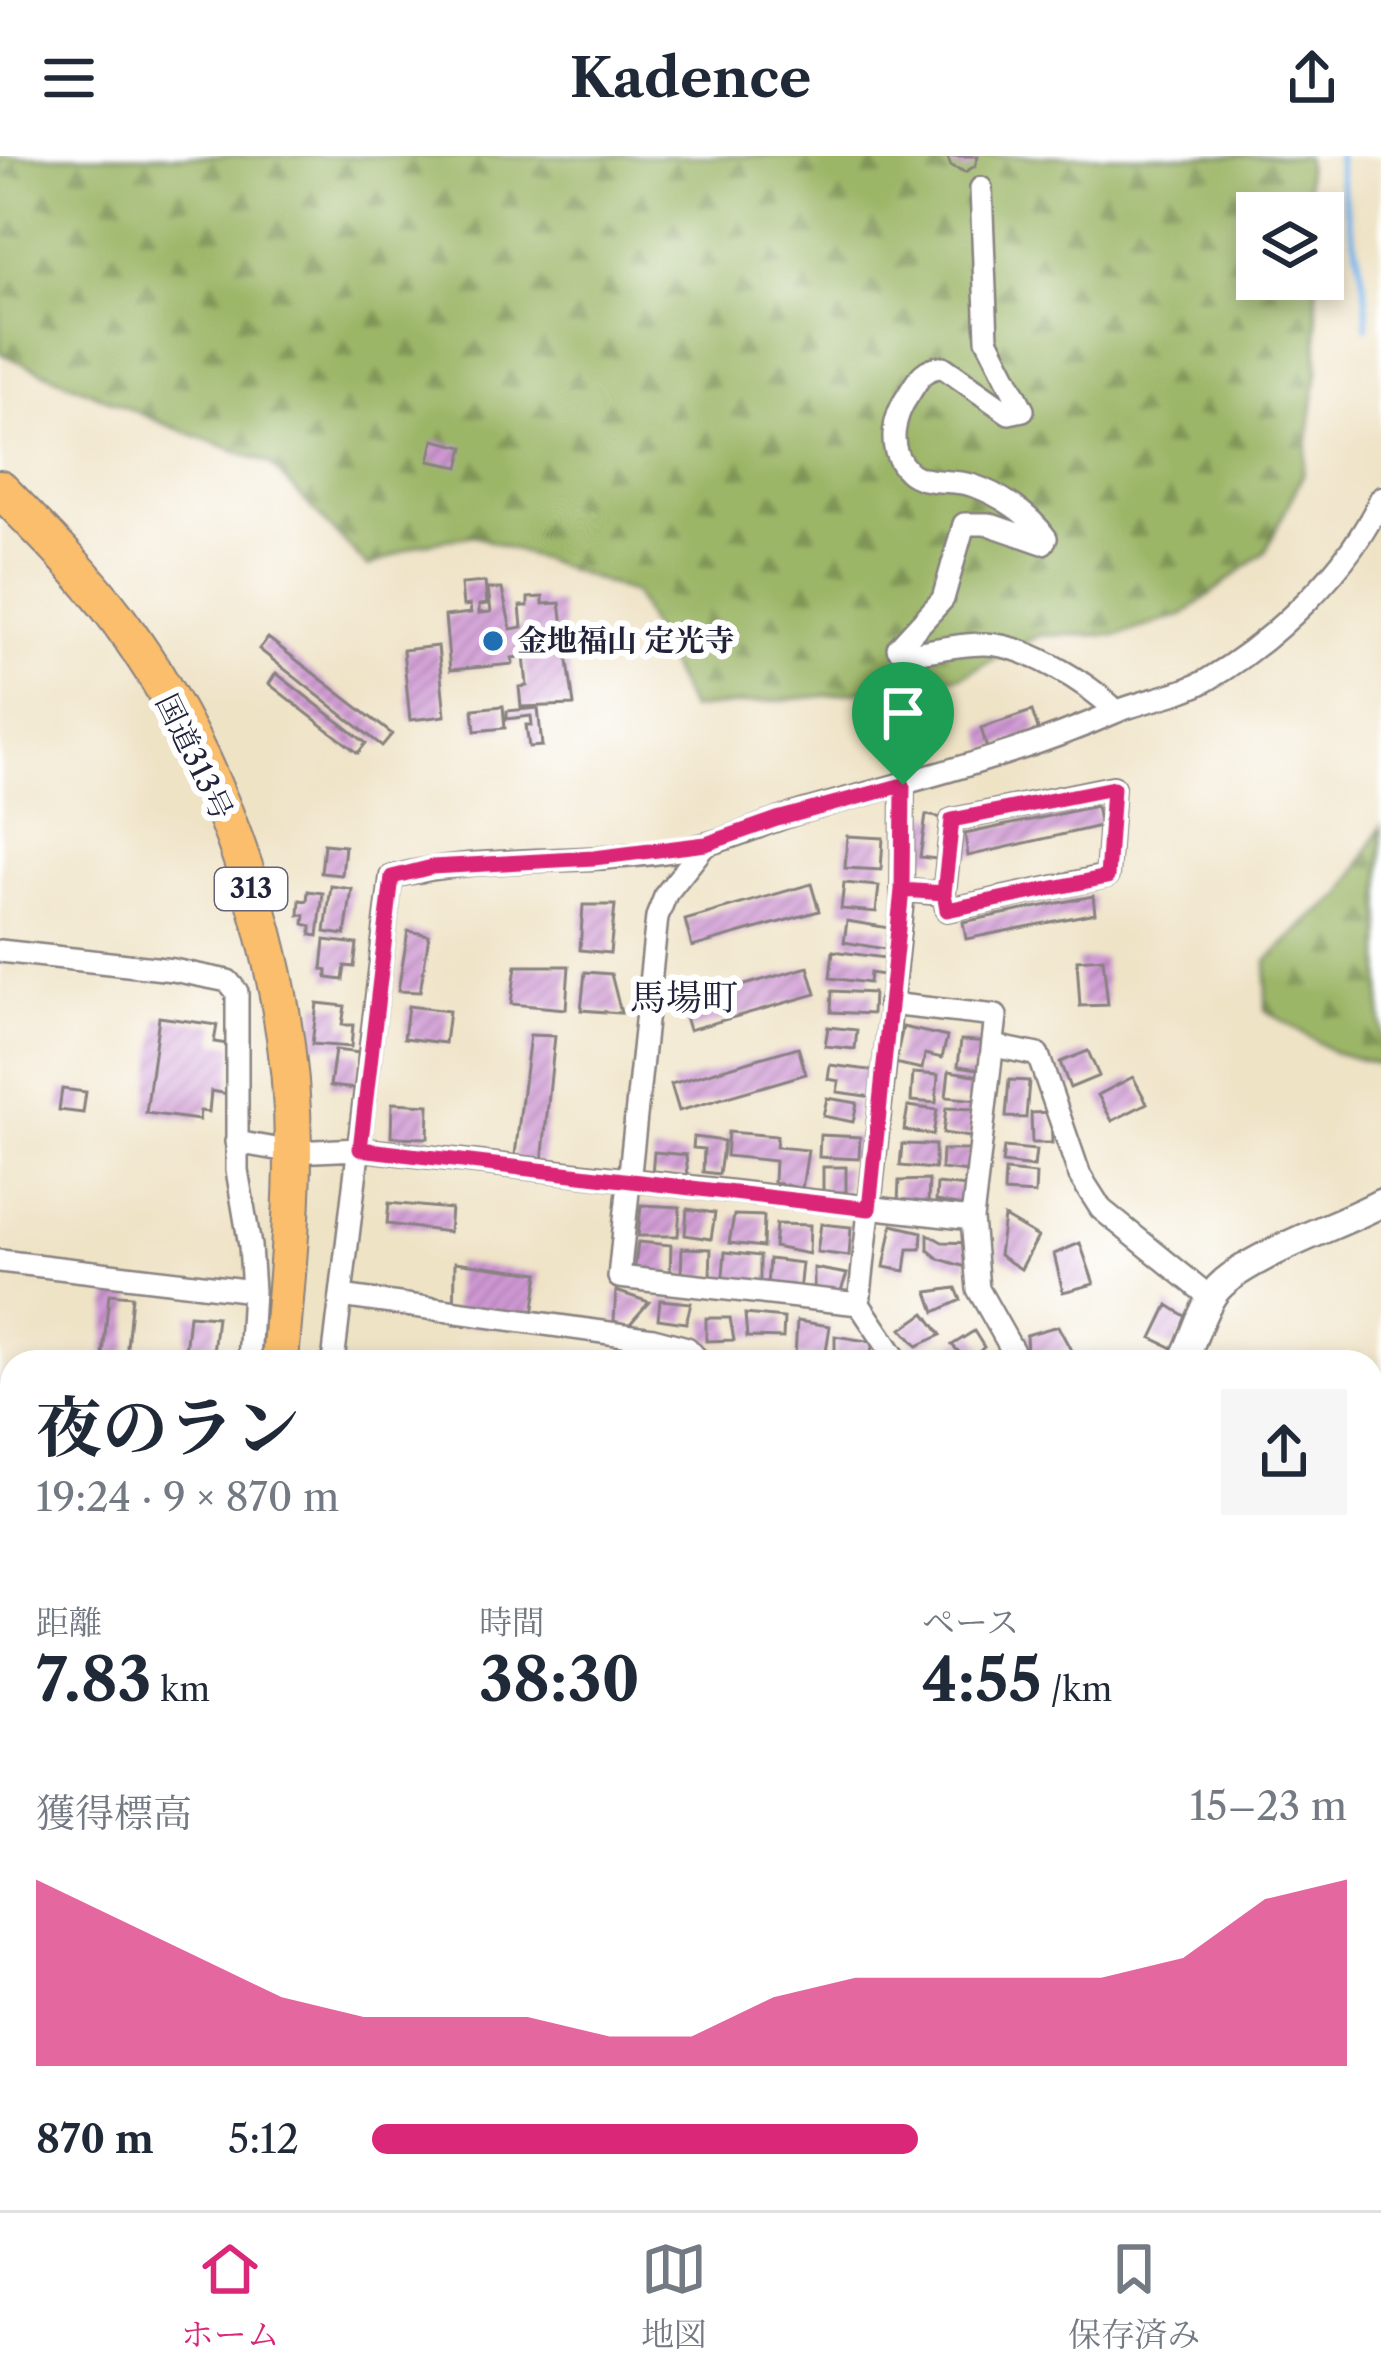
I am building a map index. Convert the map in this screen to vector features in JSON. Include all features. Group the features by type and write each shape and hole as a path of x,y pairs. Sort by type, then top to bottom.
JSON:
{"highway":[{"name":"国道313号","path":"0,489 117,617 169,700 215,793 252,891 286,1054 293,1152 281,1350"}],"street":[{"path":"981,188 987,339 1023,410 1009,413 943,367 934,367 923,372 898,409 893,423 897,452 908,471 920,477 970,484 994,495 1036,523 1046,538 1043,543 1034,542 988,524 964,524 944,599 898,648 909,654 988,643 1054,666 1094,690 1116,711"},
{"path":"334,1350 392,877 432,867 594,858 706,844 777,819 1054,740 1116,711 1204,682 1273,632 1339,562 1381,498"},
{"path":"890,1350 859,1304 902,890 903,785"},
{"path":"1113,788 1107,877 947,910 944,893 952,820 1113,788"},
{"path":"706,844 666,894 657,916 620,1277 859,1304"},
{"path":"902,890 944,893"},
{"path":"0,951 173,970 228,980 237,992 236,1142 253,1291 250,1350"},
{"path":"889,1004 996,1016 972,1219 978,1289 1012,1350"},
{"path":"994,1046 1038,1055 1080,1176 1102,1209 1210,1298"},
{"path":"236,1142 293,1152 360,1149 972,1219"},
{"path":"1189,1350 1210,1298 1222,1284 1381,1203"},
{"path":"0,1262 253,1291"},
{"path":"341,1296 653,1339 689,1350"}],"green space":[{"path":"0,156 1306,156 1307,192 1236,192 1236,300 1316,300 1318,370 1303,474 1265,552 1183,615 1119,635 1040,635 962,676 690,709 634,593 473,535 418,545 368,567 269,463 0,353"},
{"path":"1381,827 1381,1065 1333,1052 1265,1010 1267,961 1342,896"}],"building":[{"path":"947,156 978,156 975,166 965,172 951,166"},
{"path":"434,440 464,447 459,467 429,461"},
{"path":"485,582 487,604 479,605 479,613 491,612 488,589 502,589 511,629 522,627 520,606 528,606 528,598 543,597 543,604 560,603 574,705 521,707 519,687 527,686 524,656 512,658 513,664 450,670 445,616 471,613 470,605 463,606 461,584"},
{"path":"268,638 392,734 382,746 259,649"},
{"path":"438,646 445,716 410,720 403,650"},
{"path":"276,673 366,743 358,753 269,684"},
{"path":"503,706 505,728 475,731 473,709"},
{"path":"538,708 542,746 529,747 526,725 532,725 531,716 507,719 507,711"},
{"path":"1032,711 1039,732 987,749 981,728"},
{"path":"1096,806 1100,826 968,856 965,834"},
{"path":"926,815 943,818 937,859 920,857"},
{"path":"847,836 883,838 881,870 845,868"},
{"path":"324,844 345,846 342,875 321,873"},
{"path":"844,883 879,886 876,912 841,909"},
{"path":"811,884 819,911 692,947 685,920"},
{"path":"331,886 352,889 345,935 325,932"},
{"path":"308,891 323,893 318,936 311,935 305,915 299,915 300,900 307,901"},
{"path":"1093,896 1095,913 966,939 963,922"},
{"path":"583,905 615,905 610,953 580,950"},
{"path":"847,921 889,928 885,949 844,942"},
{"path":"408,931 429,935 420,992 398,991"},
{"path":"325,940 357,944 354,967 345,966 343,980 327,978 327,970 322,969"},
{"path":"833,951 885,958 883,975 870,973 869,983 830,978"},
{"path":"1103,958 1108,1005 1080,1006 1077,960"},
{"path":"516,966 569,966 566,1009 511,1004"},
{"path":"808,967 816,994 689,1030 681,1003"},
{"path":"585,972 611,974 621,1013 581,1010"},
{"path":"832,991 873,993 872,1014 831,1012"},
{"path":"317,1003 345,1006 342,1025 353,1025 351,1047 312,1044"},
{"path":"408,1006 449,1011 445,1043 404,1038"},
{"path":"159,1017 217,1025 214,1042 234,1045 228,1094 211,1091 209,1112 200,1111 199,1120 146,1113"},
{"path":"828,1027 857,1030 855,1049 825,1046"},
{"path":"903,1027 947,1037 942,1058 925,1054 922,1069 895,1063"},
{"path":"530,1035 555,1036 542,1163 514,1163"},
{"path":"961,1040 990,1042 986,1070 958,1066"},
{"path":"798,1047 806,1074 679,1111 671,1084"},
{"path":"335,1050 360,1053 356,1089 330,1086"},
{"path":"1088,1051 1099,1076 1070,1088 1060,1062"},
{"path":"830,1065 877,1071 873,1097 837,1092 839,1081 828,1079"},
{"path":"949,1071 981,1076 978,1100 946,1097"},
{"path":"913,1073 938,1075 936,1103 911,1101"},
{"path":"1133,1077 1147,1103 1112,1121 1098,1095"},
{"path":"1009,1080 1029,1081 1026,1118 1006,1117"},
{"path":"62,1089 86,1092 83,1113 59,1110"},
{"path":"827,1098 857,1103 853,1122 823,1116"},
{"path":"392,1103 429,1105 428,1138 391,1137"},
{"path":"908,1106 937,1110 933,1135 904,1130"},
{"path":"946,1108 975,1109 970,1137 943,1133"},
{"path":"1051,1112 1052,1143 1032,1143 1031,1113"},
{"path":"728,1132 777,1136 776,1147 808,1150 802,1189 774,1182 775,1161 726,1156"},
{"path":"820,1135 860,1137 859,1159 819,1157"},
{"path":"694,1137 724,1141 719,1174 703,1172 704,1149 693,1148"},
{"path":"902,1144 935,1145 935,1169 900,1166"},
{"path":"1004,1147 1036,1150 1034,1167 1002,1163"},
{"path":"942,1150 972,1150 970,1172 941,1169"},
{"path":"654,1152 686,1155 688,1176 652,1174"},
{"path":"823,1167 846,1167 846,1192 823,1192"},
{"path":"1005,1171 1036,1174 1035,1194 1004,1192"},
{"path":"929,1180 928,1202 898,1202 899,1181"},
{"path":"937,1184 968,1187 967,1207 936,1201"},
{"path":"389,1203 451,1209 449,1232 387,1224"},
{"path":"641,1205 680,1207 678,1236 638,1236"},
{"path":"687,1209 715,1213 711,1239 685,1235"},
{"path":"734,1215 764,1216 763,1247 729,1243"},
{"path":"1004,1217 1038,1237 1021,1269 999,1255"},
{"path":"776,1224 810,1225 809,1254 774,1247"},
{"path":"821,1224 851,1227 849,1256 817,1252"},
{"path":"892,1225 922,1232 921,1249 908,1249 905,1271 884,1267"},
{"path":"928,1234 942,1242 970,1243 966,1267 939,1259 928,1250"},
{"path":"638,1242 671,1245 670,1276 634,1273"},
{"path":"1080,1243 1094,1284 1063,1292 1054,1254"},
{"path":"682,1248 711,1249 710,1277 681,1275"},
{"path":"725,1252 760,1256 760,1288 722,1286"},
{"path":"769,1259 802,1263 799,1292 767,1287"},
{"path":"455,1262 539,1273 531,1328 454,1325"},
{"path":"814,1268 847,1274 839,1296 814,1292"},
{"path":"956,1288 961,1300 935,1312 928,1292"},
{"path":"616,1291 649,1302 629,1325 614,1321"},
{"path":"109,1294 132,1296 127,1350 103,1350"},
{"path":"660,1300 691,1303 686,1323 658,1319"},
{"path":"1168,1305 1188,1318 1175,1349 1152,1338"},
{"path":"925,1313 941,1335 917,1346 902,1329"},
{"path":"745,1314 784,1318 783,1338 747,1337"},
{"path":"189,1315 217,1317 213,1350 185,1350"},
{"path":"706,1318 730,1318 734,1340 706,1341"},
{"path":"797,1321 830,1326 826,1350 795,1350"},
{"path":"1058,1326 1071,1350 1027,1350 1026,1335"},
{"path":"974,1331 984,1347 957,1350 952,1345"},
{"path":"835,1336 873,1342 871,1350 835,1350"}],"waterway":[{"path":"1338,156 1364,284 1367,327"}],"place":[{"name":"金地福山 定光寺","path":"493,641"}],"district":[{"name":"馬場町","path":"684,997"}],"route":[{"path":"903,785 812,808 706,844 594,858 432,867 392,877 360,1149 869,1209 902,890 944,893 952,820 1113,788 1115,802 1107,877 947,910 944,893 902,890 903,785"}]}
